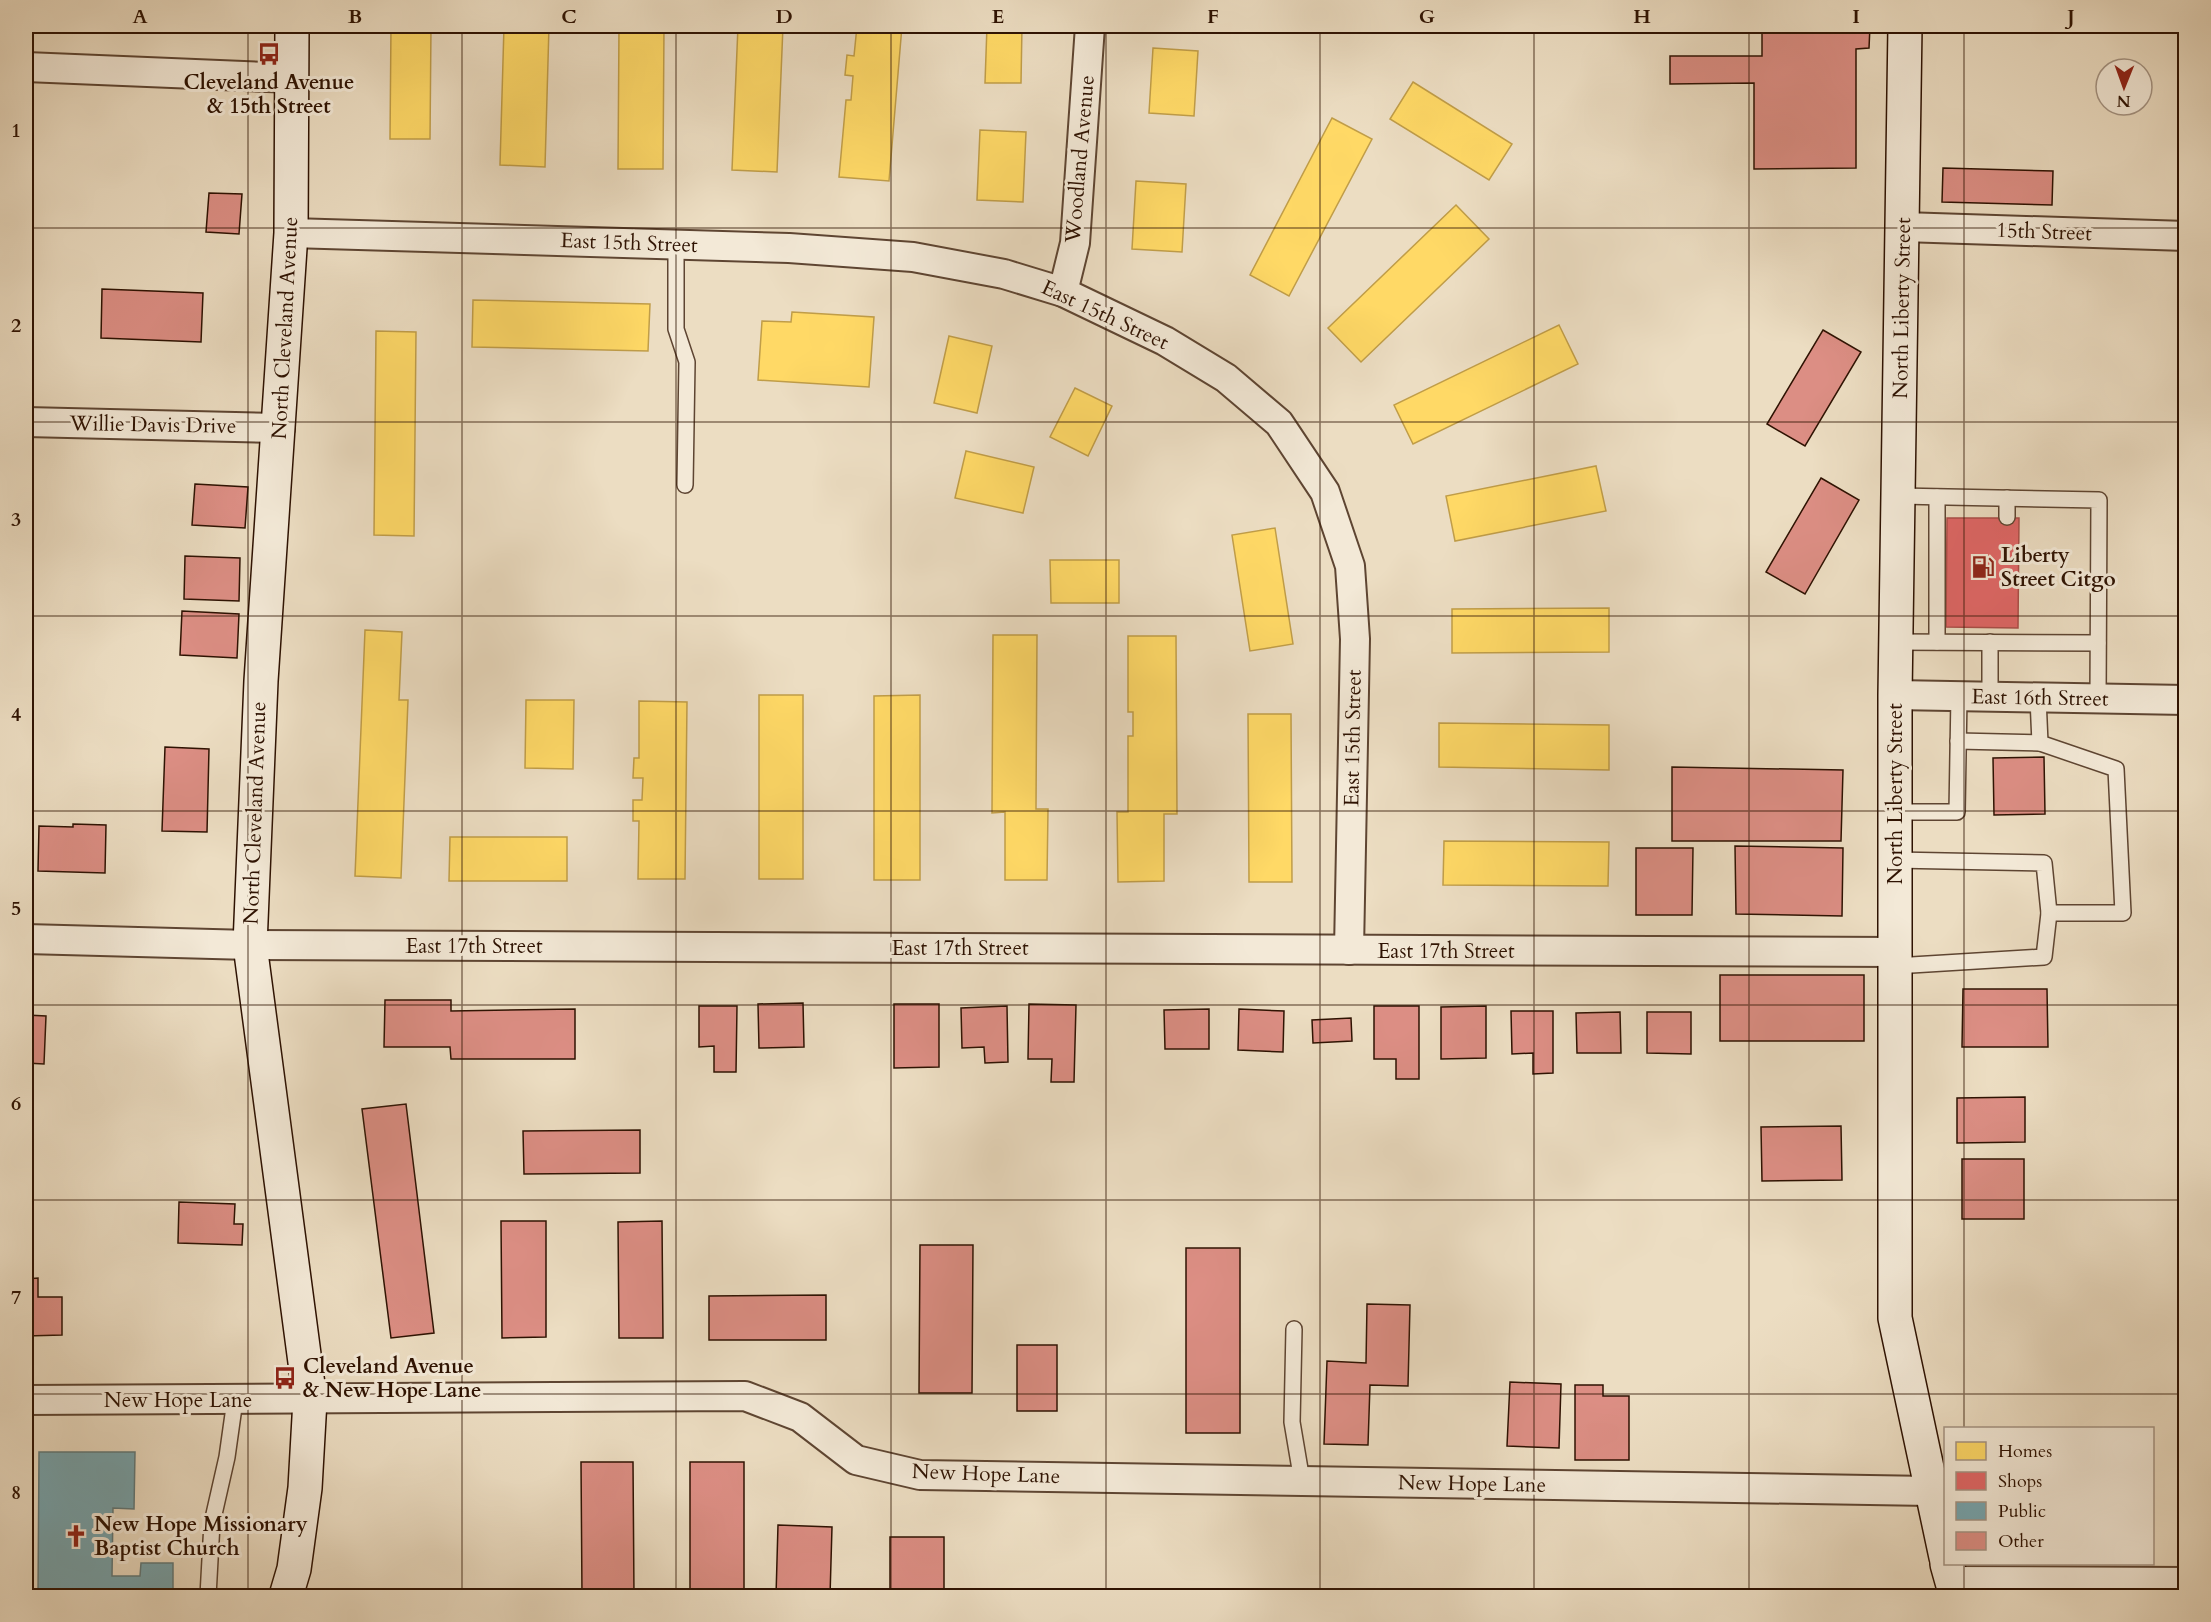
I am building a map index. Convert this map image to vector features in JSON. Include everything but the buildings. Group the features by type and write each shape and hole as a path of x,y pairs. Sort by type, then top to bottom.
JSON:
{"street":[{"name":"North Cleveland Avenue","path":"286,1596 294,1569 305,1488 310,1400 250,945 261,681 280,428 291,233 292,26"},
{"name":"Woodland Avenue","path":"1063,292 1075,243 1090,26"},
{"name":"North Liberty Street","path":"1905,26 1895,695 1895,1318 1944,1549"},
{"path":"26,66 292,78"},
{"name":"15th Street","path":"1903,227 2186,236"},
{"name":"East 15th Street","path":"291,233 789,248 913,257 1004,273 1063,292 1165,341 1226,378 1279,423 1325,492 1350,566 1355,639 1348,950"},
{"name":"Willie Davis Drive","path":"26,422 280,428"},
{"name":"East 16th Street","path":"1895,695 2186,700"},
{"name":"East 17th Street","path":"26,939 250,945 1348,950 1895,959"},
{"name":"New Hope Lane","path":"26,1401 745,1396 800,1417 856,1460 920,1475 1930,1491"},
{"path":"1950,1574 2186,1582"}],"lane":[{"path":"676,244 676,329 687,362 685,485"},
{"path":"1899,496 2099,500 2098,699"},
{"path":"1937,497 1942,544 1937,642"},
{"path":"2007,498 2007,517"},
{"path":"1896,642 1990,642 2006,635 2098,643"},
{"path":"1990,642 1990,697"},
{"path":"1895,812 1956,812 1959,696"},
{"path":"2038,698 2040,743"},
{"path":"1958,741 2040,743 2116,769 2123,913 2049,913"},
{"path":"1895,860 2044,863 2049,913 2044,957 1895,959"},
{"path":"1294,1329 1292,1422 1302,1481"},
{"path":"208,1596 212,1523 227,1456 235,1400"}],"place":[{"name":"Cleveland Avenue & 15th Street","path":"269,54"},
{"name":"Liberty Street Citgo","path":"1983,567"},
{"name":"Cleveland Avenue & New Hope Lane","path":"285,1378"},
{"name":"New Hope Missionary Baptist Church","path":"76,1536"}]}
